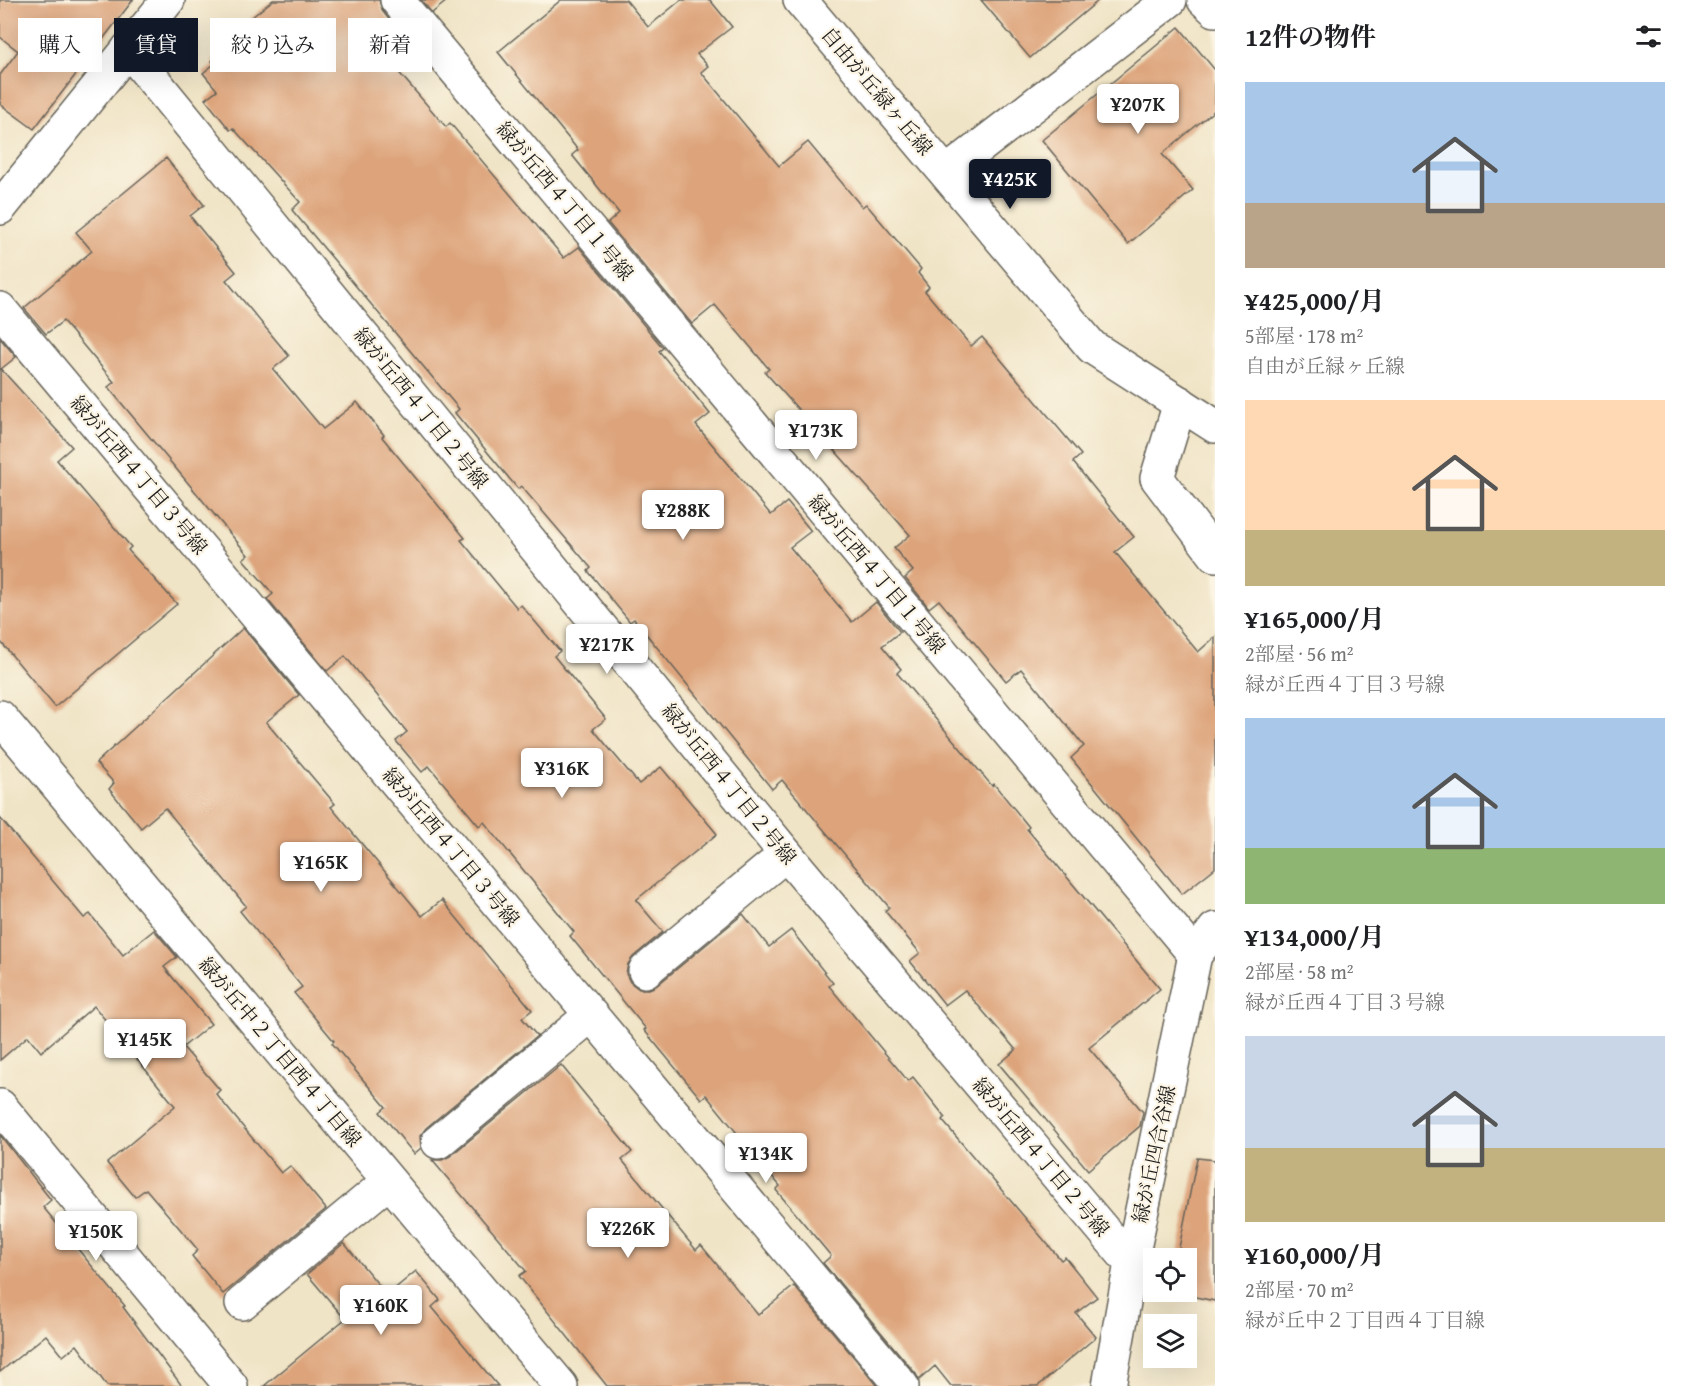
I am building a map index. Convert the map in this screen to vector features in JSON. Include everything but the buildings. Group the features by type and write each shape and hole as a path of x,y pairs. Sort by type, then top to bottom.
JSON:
{"street":[{"path":"154,18 168,0"},
{"name":"緑が丘西４丁目１号線","path":"398,0 1195,955"},
{"name":"自由が丘緑ヶ丘線","path":"800,0 1092,347 1215,426"},
{"path":"946,174 1170,0"},
{"path":"1204,0 1215,10"},
{"path":"0,208 114,67"},
{"name":"緑が丘西４丁目２号線","path":"146,72 786,854 1131,1263"},
{"name":"緑が丘西４丁目３号線","path":"0,309 902,1386"},
{"path":"1180,403 1156,478 1215,555"},
{"name":"緑が丘中２丁目西４丁目線","path":"0,717 561,1386"},
{"path":"645,971 786,854"},
{"name":"緑が丘四合谷線","path":"1109,1386 1131,1263 1195,955 1215,929"},
{"path":"438,1142 591,1015"},
{"path":"0,1106 231,1386"},
{"path":"243,1304 388,1182"}]}
